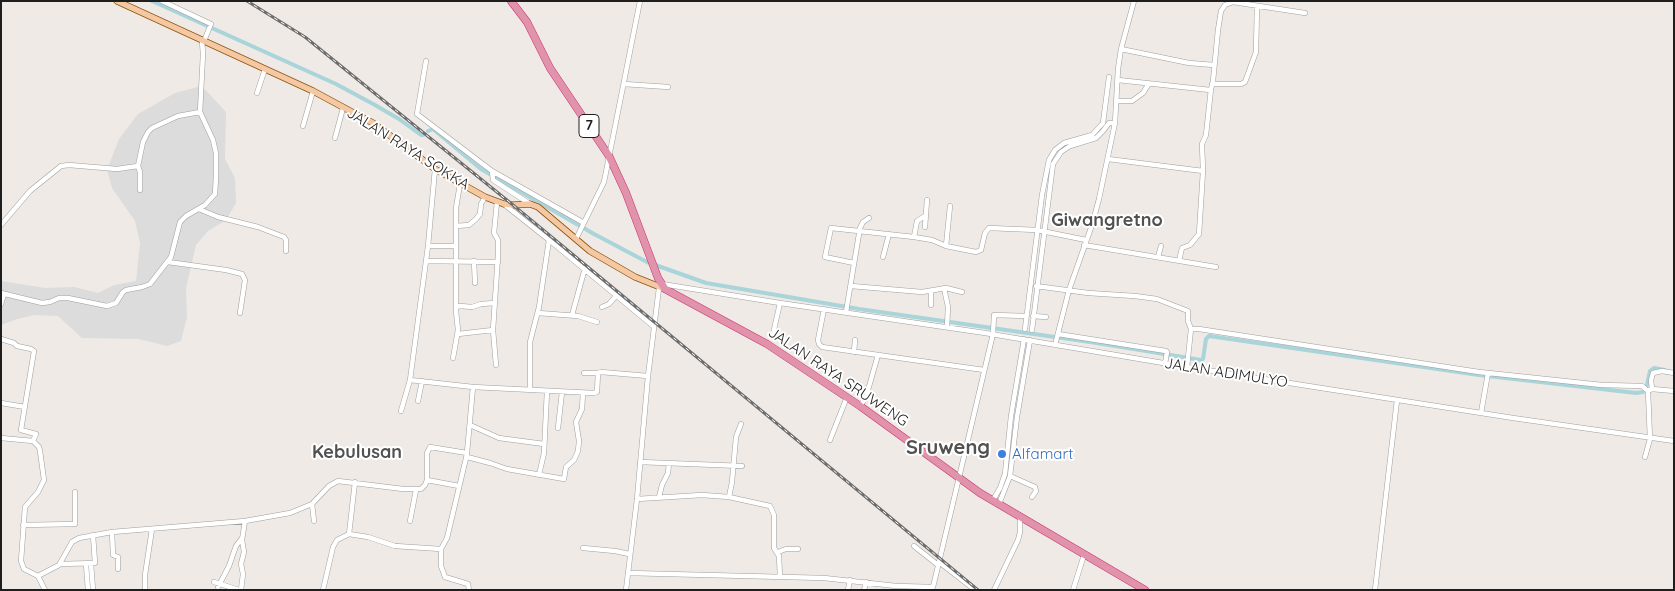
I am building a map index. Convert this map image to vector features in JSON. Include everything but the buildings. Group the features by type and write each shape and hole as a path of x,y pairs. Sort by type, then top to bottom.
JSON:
{"highway":[{"name":"7","path":"511,1 527,22 550,68 609,156 626,194 661,287"},
{"name":"JALAN RAYA SRUWENG","path":"661,287 767,344 860,406 960,479 1145,590"}],"main road":[{"name":"JALAN RAYA SOKKA","path":"117,1 265,69 373,123 435,169 486,197 513,206 530,204"},
{"path":"530,204 543,210 590,251 613,265 661,287"}],"street":[{"path":"1,304 3,293 42,303 59,298 68,298 110,306 116,303 126,290 146,286 168,262 175,246 180,222 212,198 216,177 216,153 213,140 200,112 203,41 211,26 210,23 162,1"},
{"path":"576,239 602,188 640,1"},
{"path":"1025,329 1046,172 1053,157 1069,143 1094,136 1109,122 1117,101 1121,49 1134,1"},
{"path":"1271,8 1272,1"},
{"path":"1179,261 1182,248 1190,245 1199,234 1203,171 1202,144 1206,135 1218,30 1223,7 1227,3 1233,2 1305,13"},
{"path":"1118,80 1204,90 1212,86 1241,84 1245,82 1256,52 1257,6"},
{"path":"1121,49 1188,63 1214,65"},
{"path":"426,61 417,112 530,204"},
{"path":"257,93 265,69"},
{"path":"1109,77 1108,159 1096,212 1069,290 1057,339 1124,343 1167,354 1165,364"},
{"path":"624,84 668,87"},
{"path":"1117,101 1132,101 1143,93 1148,84"},
{"path":"303,126 313,92"},
{"path":"335,138 343,108"},
{"path":"140,190 138,166 143,142 148,132 171,118 200,112"},
{"path":"1032,330 1053,157"},
{"path":"1108,159 1203,171"},
{"path":"1,225 30,191 61,166 69,165 117,170 138,166"},
{"path":"401,411 410,380 428,246 435,169"},
{"path":"492,174 582,226"},
{"path":"453,358 458,334 456,307 456,200 460,184"},
{"path":"1042,196 1048,196"},
{"path":"456,226 469,225 473,222 480,214 481,204 486,197"},
{"path":"925,227 926,200"},
{"path":"496,365 493,330 498,262 498,240 494,233 497,202"},
{"path":"504,204 654,326"},
{"path":"946,246 950,206"},
{"path":"199,209 218,217 258,227 284,237 286,252"},
{"path":"914,236 916,221 925,216"},
{"path":"847,311 859,230 863,222 869,218"},
{"path":"854,263 825,256 831,228 914,236 932,240 946,246 979,252 988,229 1037,230 1085,242 1216,267"},
{"path":"883,257 888,234"},
{"path":"530,389 530,342 538,313 548,240"},
{"path":"428,246 456,246"},
{"path":"1158,257 1161,246"},
{"path":"426,261 498,262"},
{"path":"474,261 475,283"},
{"path":"168,262 242,274 245,280 240,313"},
{"path":"572,315 585,268"},
{"path":"851,286 918,292 944,288 962,292"},
{"path":"1030,286 1156,299 1188,310 1188,321 1191,329 1187,367"},
{"path":"626,590 637,499 648,376 661,287"},
{"name":"JALAN ADIMULYO","path":"661,287 824,310 947,323 1030,340 1057,339 1165,364 1650,439 1674,441"},
{"path":"944,288 948,307 947,323"},
{"path":"931,305 932,291"},
{"path":"602,307 609,304 616,296"},
{"path":"456,307 472,307 495,303"},
{"path":"773,334 780,303"},
{"path":"824,310 819,331 819,344 825,348 984,370"},
{"path":"538,313 572,315 597,322"},
{"path":"628,573 824,578 905,588 933,588 993,333 994,315 1026,316"},
{"path":"1033,316 1046,318"},
{"path":"1191,329 1488,375 1674,391"},
{"path":"458,334 493,330"},
{"path":"1,339 31,349 34,352 20,439"},
{"path":"996,502 1004,474 1011,416 1024,339"},
{"path":"854,352 855,340"},
{"path":"996,502 1010,476 1017,417 1030,340"},
{"path":"860,406 866,397 878,355"},
{"path":"1645,457 1650,439 1648,389 1653,373 1662,371 1674,373"},
{"path":"584,373 612,372 648,376"},
{"path":"410,380 473,387 596,393 598,373"},
{"path":"1481,413 1488,375"},
{"path":"418,401 422,381"},
{"path":"469,590 468,584 448,579 443,574 441,550 447,538 467,455 473,387"},
{"path":"538,475 544,444 547,391"},
{"path":"558,428 562,392"},
{"path":"61,564 74,540 112,532 245,520 290,513 312,504 333,482 343,480 416,490 423,488 426,480 427,453 430,447 467,455 507,469 562,480 565,478 566,467 574,460 577,454 579,441 577,419 582,409 583,393"},
{"path":"830,440 847,397"},
{"path":"1375,590 1397,400"},
{"path":"1,403 25,407"},
{"path":"1011,416 1017,417"},
{"path":"729,497 736,437 741,424"},
{"path":"470,425 499,438 544,444"},
{"path":"21,430 36,434 33,441"},
{"path":"1,438 33,441 39,447 44,480 38,492 27,504 23,525 21,564 27,571 38,576 45,590"},
{"path":"640,462 742,466"},
{"path":"659,497 668,473 669,463"},
{"path":"1010,476 1035,487 1036,491 1032,497"},
{"path":"426,480 459,486"},
{"path":"349,534 355,482"},
{"path":"410,521 416,490"},
{"path":"23,525 75,524 75,492"},
{"path":"637,499 702,495 729,497 770,506 774,511 774,548 778,552 780,577"},
{"path":"312,504 314,521"},
{"path":"994,590 1018,540 1020,516"},
{"path":"242,537 236,546 229,566 217,584 240,590 244,574 241,562 244,552 242,537 245,520"},
{"path":"145,590 145,575 152,529"},
{"path":"112,532 113,555 118,557 118,569"},
{"path":"323,590 334,545 341,538 349,534 368,537 395,546 441,550"},
{"path":"38,576 61,564 89,564 95,562 93,535"},
{"path":"914,546 975,590"},
{"path":"582,548 630,554"},
{"path":"778,552 786,549 798,549"},
{"path":"1073,590 1084,555"},
{"path":"88,590 89,564"},
{"path":"89,564 93,590"},
{"path":"848,590 850,580"},
{"path":"864,590 866,582"}],"shaded area":[{"path":"202,86 226,112 225,159 235,178 236,203 226,220 208,231 196,245 186,288 187,317 181,341 167,346 139,339 82,338 58,316 34,315 1,325 1,281 45,288 74,287 98,293 114,285 136,281 140,243 135,221 112,188 107,170 119,139 138,114 175,93"}],"waterway":[{"path":"152,1 336,84 399,119 423,135"},
{"path":"428,131 433,129 481,169 594,234 647,262 706,283 859,309 1201,360 1203,359 1206,339 1209,336 1479,375 1636,393 1643,392 1647,385 1650,371 1654,368 1665,370"}],"railway":[{"path":"247,1 305,37 513,205 978,590"}],"place":[{"name":"Alfamart","path":"1002,454"}],"district":[{"name":"Giwangretno","path":"1107,221"},
{"name":"Sruweng","path":"948,448"},
{"name":"Kebulusan","path":"357,453"}]}
